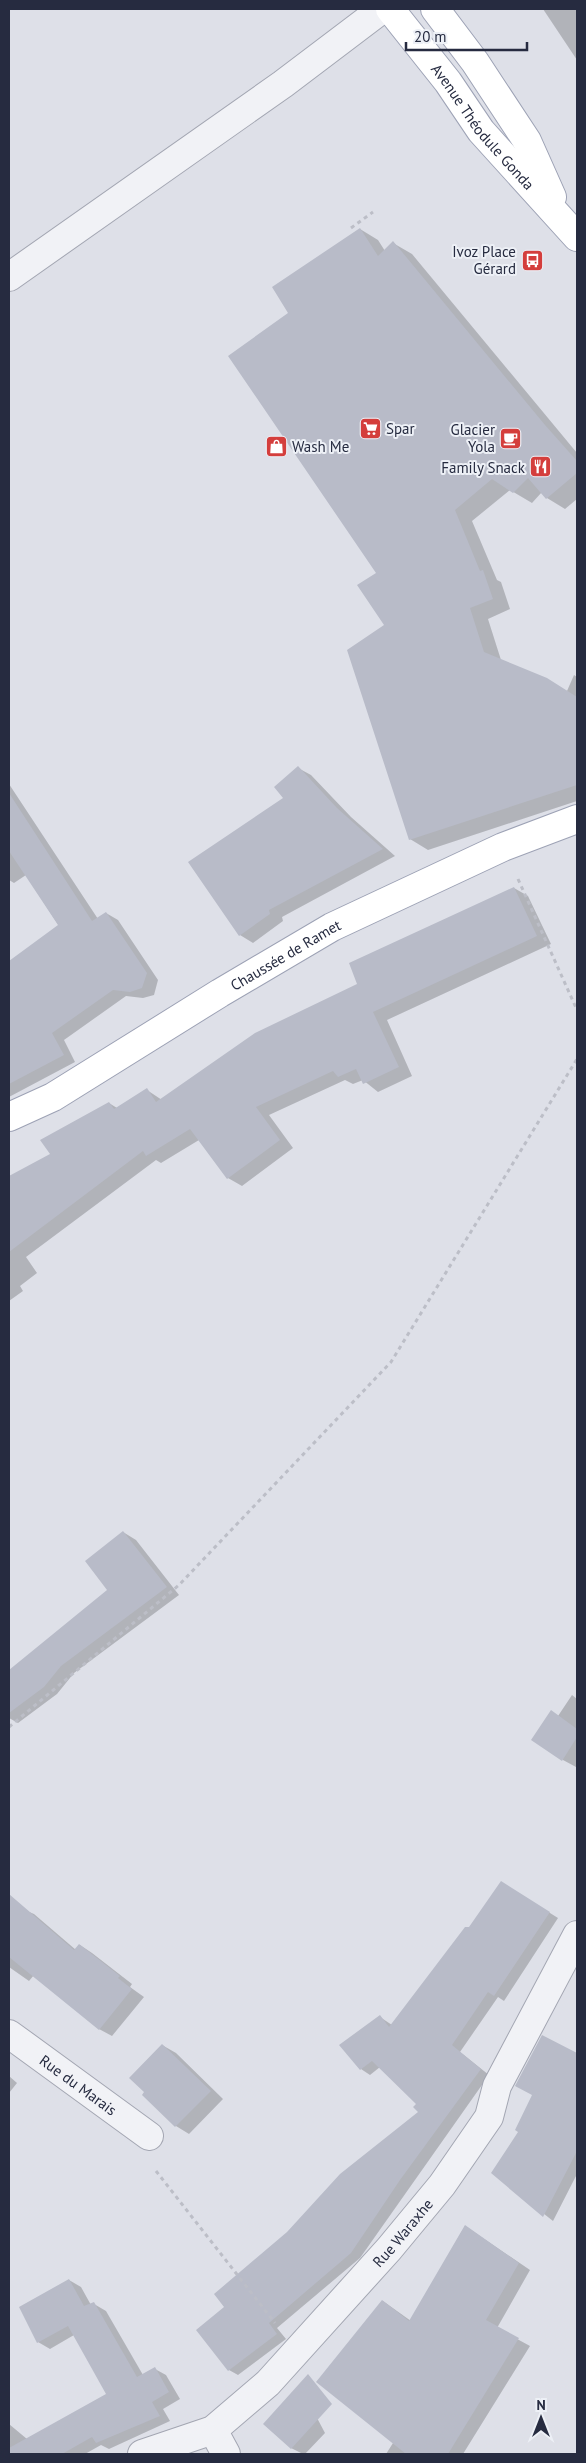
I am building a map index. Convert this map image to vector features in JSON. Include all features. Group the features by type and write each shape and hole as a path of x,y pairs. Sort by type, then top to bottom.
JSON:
{"main road":[{"name":"Avenue Théodule Gonda","path":"390,9 448,82 482,131 570,228"},
{"name":"Avenue Théodule Gonda","path":"435,9 475,62 527,140 570,228"},
{"name":"Chaussée de Ramet","path":"9,1117 53,1097 220,993 332,927 503,847 577,819"}],"street":[{"path":"9,277 283,84 382,9"},
{"name":"Rue Waraxhe","path":"142,2454 213,2430 268,2383 389,2249 442,2185 489,2117 496,2086 577,1935"},
{"name":"Rue du Marais","path":"9,2034 149,2136"},
{"path":"213,2430 226,2454"}],"path":[{"path":"351,228 373,212"},
{"path":"503,847 577,1010"},
{"path":"9,1727 179,1585 390,1362 577,1058"},
{"path":"149,2136 149,2154 157,2174 277,2326 300,2349"}],"building":[{"path":"360,228 378,256 393,241 577,461 577,473 546,499 528,478 513,493 492,479 455,510 480,571 483,570 493,599 470,608 484,652 547,678 577,697 577,785 409,840 347,650 384,625 357,585 376,573 228,356 288,313 272,287"},
{"path":"298,766 337,808 383,849 269,910 270,914 239,936 188,862 283,798 274,787"},
{"path":"9,793 92,921 106,912 147,973 142,988 130,992 113,990 52,1033 64,1055 9,1084 9,961 58,925 9,851"},
{"path":"514,887 537,936 373,1012 399,1067 363,1084 356,1069 338,1077 333,1071 256,1107 280,1140 227,1179 190,1129 146,1156 143,1151 9,1252 9,1176 50,1154 40,1140 109,1102 114,1109 147,1088 156,1102 255,1033 357,984 349,963"},
{"path":"123,1531 167,1587 61,1666 44,1687 9,1713 9,1670 107,1590 85,1561"},
{"path":"551,1710 577,1729 577,1737 562,1761 531,1740"},
{"path":"501,1881 550,1912 494,1996 488,1992 452,2045 481,2069 400,2180 351,2253 269,2323 277,2334 228,2371 196,2330 224,2307 214,2294 287,2232 340,2174 418,2112 413,2107 416,2104 372,2061 360,2070 339,2045 380,2015 389,2027 465,1927 469,1927"},
{"path":"9,1894 74,1950 79,1944 120,1976 118,1978 132,1989 99,2030 9,1957"},
{"path":"542,2035 577,2053 577,2151 543,2217 491,2173 518,2132 515,2130 532,2095 515,2086"},
{"path":"162,2044 211,2091 175,2127 142,2095 144,2092 129,2078"},
{"path":"465,2225 519,2263 486,2320 519,2338 448,2454 406,2454 316,2382 382,2300 409,2321"},
{"path":"69,2279 84,2306 94,2302 137,2377 155,2367 169,2392 152,2402 160,2416 96,2443 92,2437 62,2454 9,2454 9,2448 106,2394 68,2326 37,2343 19,2307"},
{"path":"308,2374 332,2404 291,2449 263,2424"}],"place":[{"name":"Ivoz Place Gérard","path":"532,260"},
{"name":"Spar","path":"370,428"},
{"name":"Glacier Yola","path":"511,438"},
{"name":"Wash Me","path":"276,446"},
{"name":"Family Snack","path":"541,467"}]}
